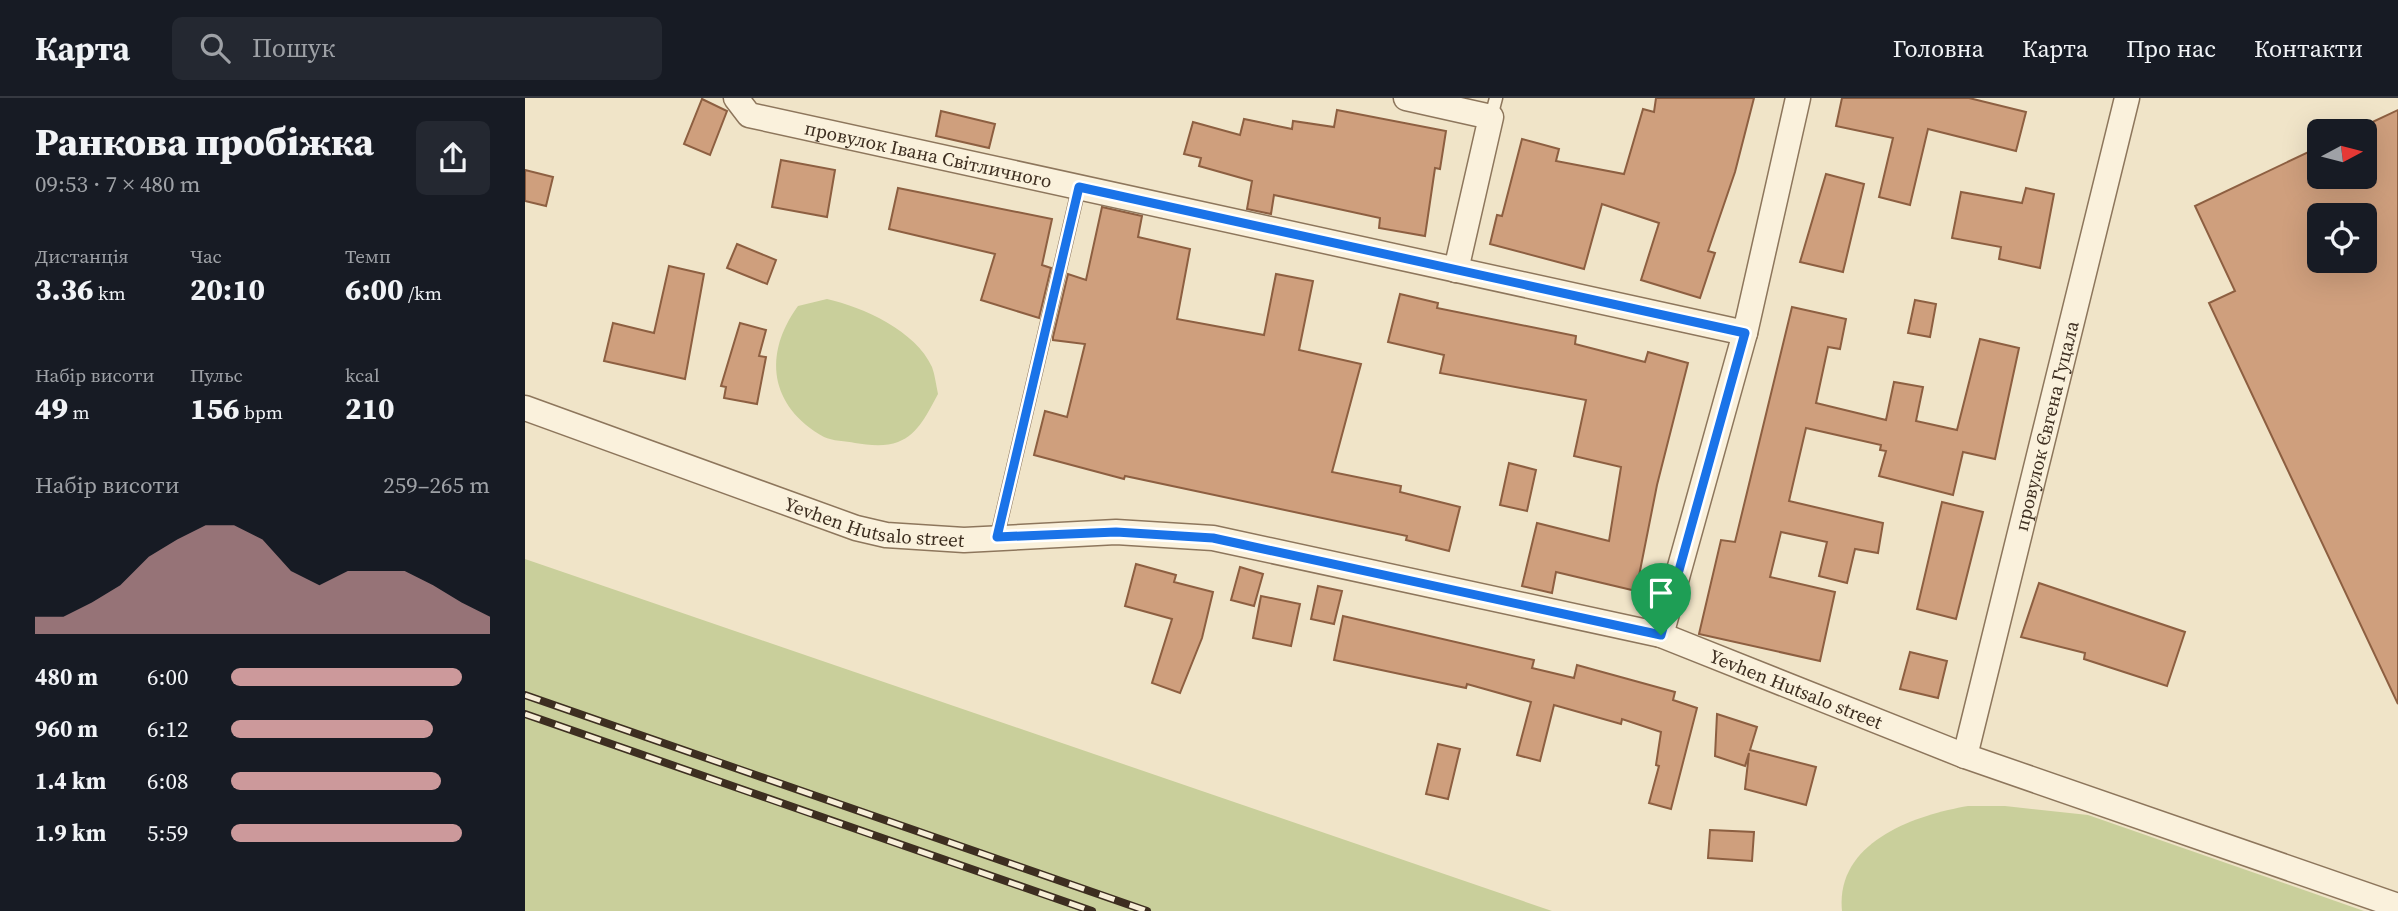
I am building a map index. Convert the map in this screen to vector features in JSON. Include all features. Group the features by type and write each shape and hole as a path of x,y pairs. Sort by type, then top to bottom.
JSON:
{"street":[{"name":"провулок Івана Світличного","path":"736,98 749,115 1745,333"},
{"path":"1406,98 1493,107 1456,270"},
{"path":"1661,635 1745,333 1798,98"},
{"name":"провулок Євгена Гуцала","path":"1965,756 2127,98"},
{"name":"Yevhen Hutsalo street","path":"525,408 856,528 922,538 1116,532 1213,538 1661,635 1965,756 2398,906"}],"lane":[{"path":"997,537 1079,187"}],"green space":[{"path":"827,299 887,322 914,342 924,354 932,367 938,394 912,434 893,444 877,445 827,438 806,424 782,395 776,360 787,324 798,306"},
{"path":"525,559 1552,911 525,911"},
{"path":"1968,806 2005,806 2088,815 2364,911 1842,911 1843,887 1851,867 1865,850 1903,825 1925,816"}],"building":[{"path":"1656,98 1754,98 1735,172 1708,251 1715,253 1700,298 1641,280 1659,223 1602,204 1584,269 1490,244 1497,215 1502,216 1522,139 1559,149 1556,161 1624,174 1643,109 1654,112"},
{"path":"1842,98 1969,98 2026,112 2016,151 1928,129 1910,205 1879,197 1893,138 1836,126"},
{"path":"702,99 727,111 710,155 684,144"},
{"path":"1337,110 1446,131 1440,169 1435,168 1425,236 1379,228 1380,218 1274,195 1271,214 1247,209 1252,181 1199,166 1201,158 1184,154 1193,122 1240,135 1244,119 1292,129 1293,121 1334,127"},
{"path":"2398,110 2398,704 2209,303 2235,291 2195,206 2307,153 2307,189 2377,189 2377,120"},
{"path":"941,111 995,124 989,148 936,136"},
{"path":"781,160 835,170 827,217 772,207"},
{"path":"525,170 553,177 546,206 525,201"},
{"path":"1826,174 1864,184 1843,272 1800,262"},
{"path":"898,188 1052,219 1042,265 1051,268 1039,318 981,300 995,254 889,229"},
{"path":"2026,188 2054,194 2040,268 1999,259 2001,247 1952,238 1961,192 2022,203"},
{"path":"1102,207 1142,216 1138,237 1190,249 1177,319 1264,335 1276,274 1313,281 1299,350 1361,364 1332,472 1401,486 1400,492 1460,507 1449,551 1406,540 1407,536 1125,476 1124,479 1034,455 1045,411 1067,417 1085,344 1053,340 1053,337 1068,274 1086,280"},
{"path":"737,244 776,260 767,284 727,268"},
{"path":"669,266 704,274 685,379 604,361 613,323 654,333"},
{"path":"1400,294 1438,303 1437,308 1576,336 1575,344 1645,362 1648,352 1688,363 1657,485 1636,591 1556,572 1552,593 1522,586 1537,523 1609,541 1621,467 1574,456 1586,400 1440,373 1444,355 1388,342"},
{"path":"1915,300 1936,304 1930,337 1908,333"},
{"path":"1792,307 1846,319 1840,349 1828,347 1816,403 1886,420 1894,382 1923,387 1916,421 1957,430 1980,339 2019,348 1995,459 1963,452 1953,495 1879,476 1886,451 1880,450 1881,445 1806,428 1789,501 1883,523 1878,553 1855,549 1847,583 1819,576 1827,542 1781,532 1770,577 1835,592 1820,661 1699,634 1721,540 1735,542"},
{"path":"740,323 766,330 759,356 766,357 757,404 724,398 726,387 721,386"},
{"path":"1509,463 1536,470 1527,511 1500,505"},
{"path":"1942,502 1983,512 1956,619 1917,609"},
{"path":"1136,564 1176,575 1174,582 1213,592 1202,638 1180,693 1152,683 1172,619 1125,606"},
{"path":"1240,567 1263,574 1254,606 1231,600"},
{"path":"2039,583 2185,632 2167,686 2084,659 2085,653 2021,637"},
{"path":"1318,586 1342,591 1334,624 1311,619"},
{"path":"1261,596 1300,604 1291,646 1253,638"},
{"path":"1343,616 1534,660 1532,668 1574,678 1577,665 1675,692 1673,700 1697,708 1671,809 1649,803 1659,766 1656,765 1661,732 1622,719 1621,724 1554,705 1540,761 1517,755 1531,702 1467,684 1466,688 1334,660"},
{"path":"1910,652 1947,661 1938,698 1900,689"},
{"path":"1717,714 1757,727 1750,750 1816,767 1806,805 1745,789 1749,753 1745,766 1715,756"},
{"path":"1438,744 1460,749 1448,799 1426,794"},
{"path":"1710,830 1754,832 1752,861 1708,858"}],"railway":[{"path":"525,695 1147,911"},
{"path":"525,714 1092,911"}],"route":[{"path":"1079,187 1745,333 1661,635 1213,538 1116,532 997,537 1079,187"}]}
